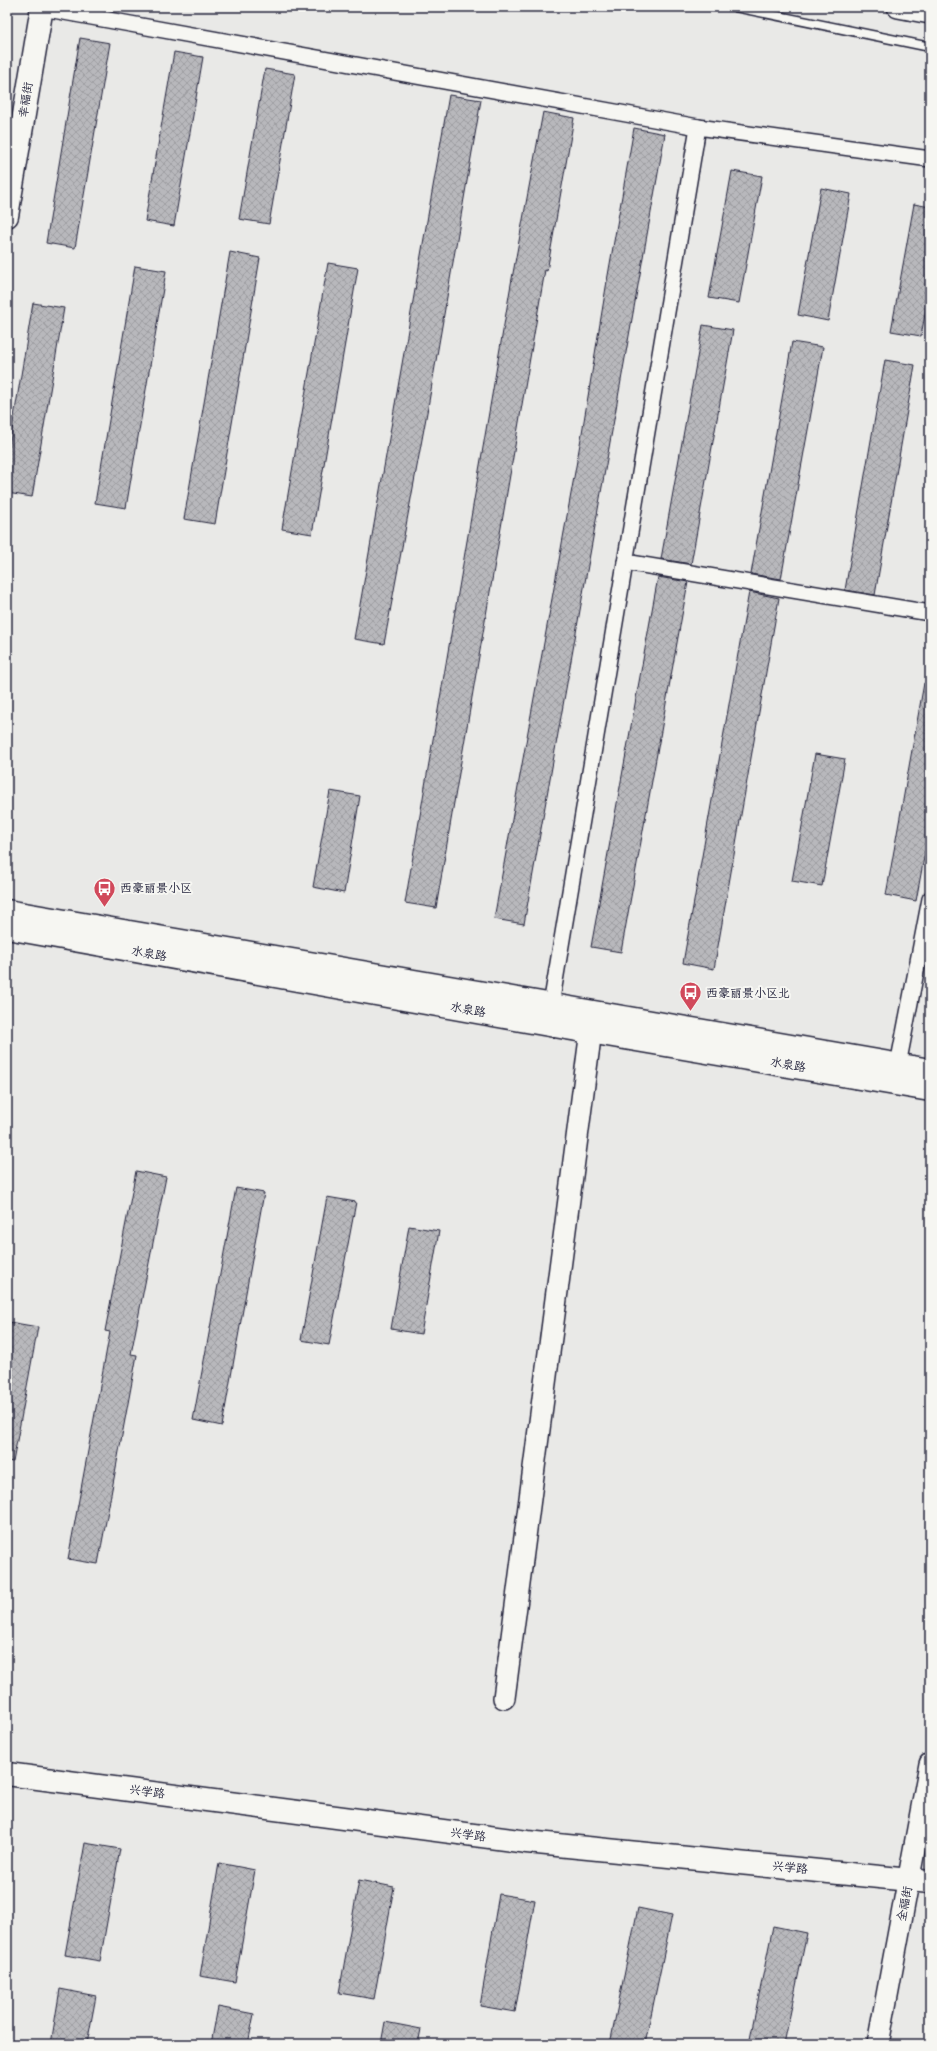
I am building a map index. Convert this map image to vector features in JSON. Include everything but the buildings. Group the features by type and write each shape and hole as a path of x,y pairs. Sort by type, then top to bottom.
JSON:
{"main road":[{"name":"幸福街","path":"7,123 37,7"},
{"name":"幸福街","path":"7,216 37,7"},
{"name":"水泉路","path":"7,911 551,1005 592,1022 930,1090"},
{"name":"水泉路","path":"7,928 592,1022 930,1070"},
{"name":"兴学路","path":"7,1774 527,1842 920,1881"}],"street":[{"path":"37,7 698,127 930,159"},
{"path":"898,7 930,13"},
{"path":"551,1005 698,127"},
{"path":"626,562 930,613"},
{"path":"898,1065 930,899"},
{"path":"504,1698 592,1022"},
{"name":"全福街","path":"878,2044 920,1881 930,1764"}],"lane":[{"path":"735,7 930,46"}],"place":[{"name":"西豪丽景小区","path":"105,908"},
{"name":"西豪丽景小区北","path":"691,1012"}]}
